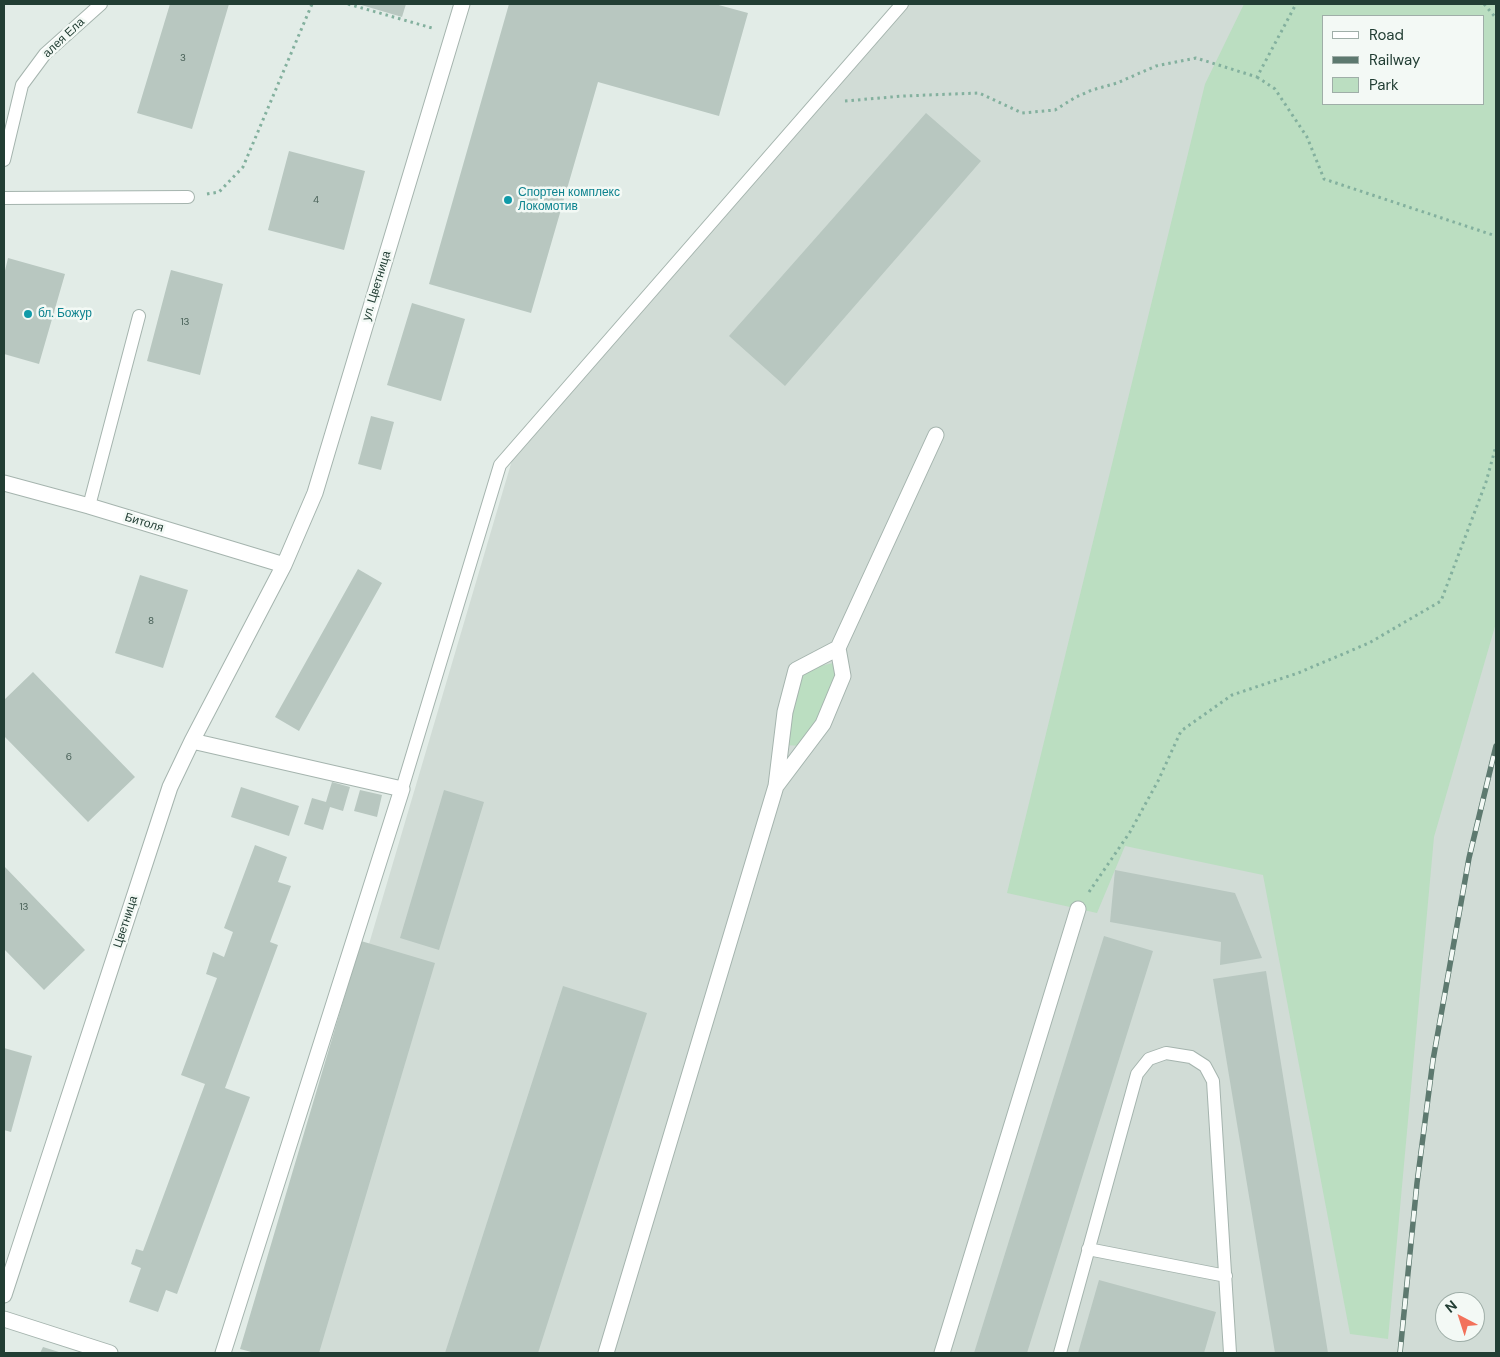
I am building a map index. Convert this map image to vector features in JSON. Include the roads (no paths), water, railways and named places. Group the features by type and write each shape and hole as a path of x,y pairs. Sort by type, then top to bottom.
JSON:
{"street":[{"name":"ул. Цветница","path":"284,565 315,493 462,4"},
{"path":"776,786 823,724 843,676 838,648 936,435"},
{"name":"Битоля","path":"4,483 89,506 284,565"},
{"name":"Цветница","path":"4,1295 170,787 284,565"},
{"path":"606,1353 776,786 786,712 796,670 838,648"},
{"path":"192,741 402,789 223,1353"},
{"path":"942,1353 1078,909"},
{"path":"4,1319 110,1353"}],"lane":[{"name":"алея Ела","path":"4,160 22,85 45,54 101,4"},
{"path":"402,789 500,465 902,4"},
{"path":"4,198 188,197"},
{"path":"89,506 139,316"},
{"path":"1060,1353 1137,1074 1149,1059 1166,1053 1190,1057 1205,1066 1213,1081 1230,1353"},
{"path":"1088,1249 1226,1276"}],"railway":[{"path":"1400,1353 1417,1183 1433,1060 1469,858 1496,746"}],"place":[{"name":"Спортен комплекс Локомотив","path":"508,200"},
{"name":"бл. Божур","path":"28,314"}]}
